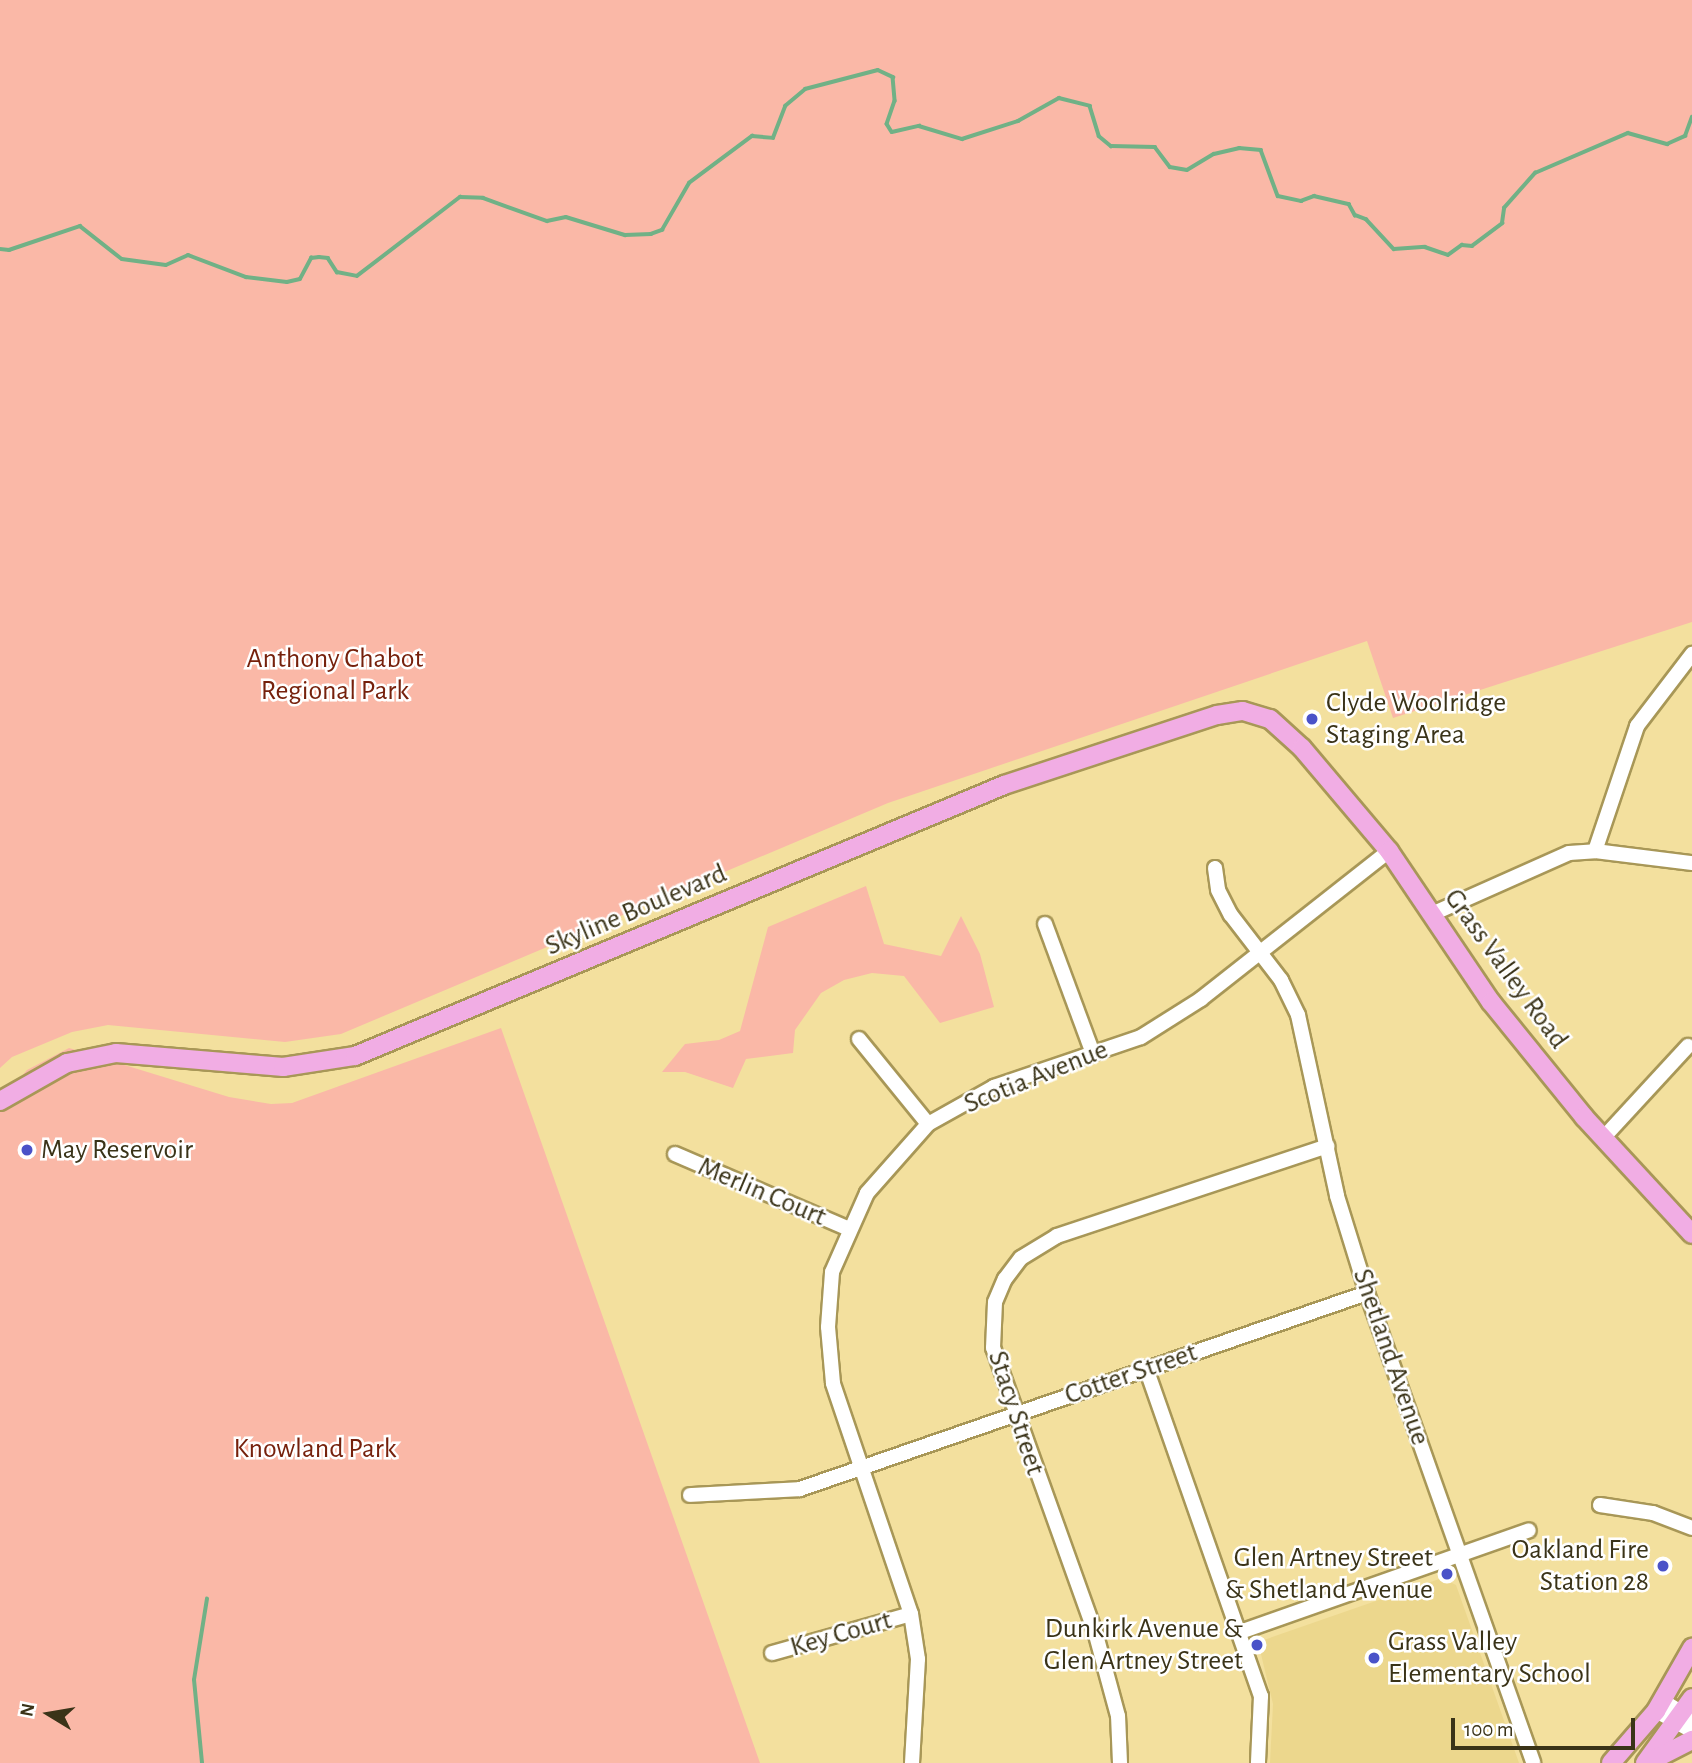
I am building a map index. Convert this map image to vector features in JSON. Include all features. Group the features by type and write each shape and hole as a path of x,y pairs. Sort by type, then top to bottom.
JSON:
{"main road":[{"name":"Skyline Boulevard","path":"0,1101 67,1063 116,1053 283,1067 355,1056 1004,785 1230,712 1258,714 1285,729"},
{"name":"Grass Valley Road","path":"1285,729 1389,851 1491,1002 1604,1138 1692,1234"},
{"path":"1611,1763 1659,1706 1692,1648"},
{"path":"1646,1763 1682,1719 1692,1698"},
{"path":"1646,1763 1692,1740"}],"street":[{"path":"1595,851 1637,726 1692,654"},
{"name":"Scotia Avenue","path":"912,1763 918,1659 911,1614 833,1383 828,1327 832,1272 849,1229 874,1183 928,1124 994,1087 1092,1051 1141,1037 1201,999 1258,951 1389,851"},
{"path":"1432,914 1545,861 1595,851 1692,863"},
{"name":"Shetland Avenue","path":"1216,868 1218,890 1231,915 1281,980 1298,1015 1326,1146 1367,1293 1533,1763"},
{"path":"1045,923 1092,1051"},
{"path":"859,1038 928,1124"},
{"path":"1604,1138 1688,1046"},
{"name":"Stacy Street","path":"1119,1763 1118,1716 1096,1635 1013,1415 993,1348 991,1325 1005,1279 1021,1258 1057,1236 1326,1146"},
{"name":"Merlin Court","path":"675,1154 849,1229"},
{"name":"Cotter Street","path":"690,1495 800,1489 1367,1293"},
{"path":"1146,1368 1261,1696 1258,1763"},
{"path":"1600,1506 1653,1513 1692,1528"},
{"path":"1240,1632 1529,1530"},
{"name":"Key Court","path":"772,1653 911,1614"},
{"path":"1659,1706 1682,1719 1692,1731"}],"shaded area":[{"name":"Grass Valley Elementary School","path":"1442,1578 1456,1585 1519,1763 1270,1763 1273,1704 1258,1642"}],"green space":[{"name":"Anthony Chabot Regional Park","path":"0,0 1692,0 1692,622 1393,718 1367,641 888,803 341,1034 285,1042 108,1025 72,1032 12,1057 0,1068"},
{"path":"866,886 884,944 941,956 961,916 980,954 994,1007 940,1023 904,976 872,973 844,980 821,993 795,1030 793,1053 746,1059 733,1088 685,1072 662,1072 685,1044 719,1040 740,1031 768,927"},
{"name":"Knowland Park","path":"501,1028 760,1763 0,1763 0,1102 27,1070 69,1048 229,1097 271,1104 292,1103"}],"waterway":[{"path":"0,249 9,250 80,226 122,259 166,265 188,255 246,277 287,282 300,279 311,258 319,257 328,258 337,272 357,276 460,197 483,198 547,221 566,217 625,235 651,234 662,230 689,183 752,136 773,138 785,106 805,89 878,70 893,77 895,101 887,124 892,132 919,126 962,139 1018,121 1059,98 1090,106 1099,136 1111,146 1155,147 1170,167 1187,170 1214,154 1239,148 1261,150 1278,196 1301,201 1314,196 1349,204 1355,215 1366,219 1394,249 1425,247 1448,255 1462,245 1472,246 1502,223 1504,208 1535,173 1628,133 1667,144 1685,136 1692,117"},
{"path":"202,1763 194,1680 207,1599"}],"place":[{"name":"Clyde Woolridge Staging Area","path":"1312,719"},
{"name":"May Reservoir","path":"27,1150"},
{"name":"Oakland Fire Station 28","path":"1663,1566"},
{"name":"Glen Artney Street & Shetland Avenue","path":"1447,1574"},
{"name":"Dunkirk Avenue & Glen Artney Street","path":"1257,1645"},
{"name":"Grass Valley Elementary School","path":"1374,1658"}]}
